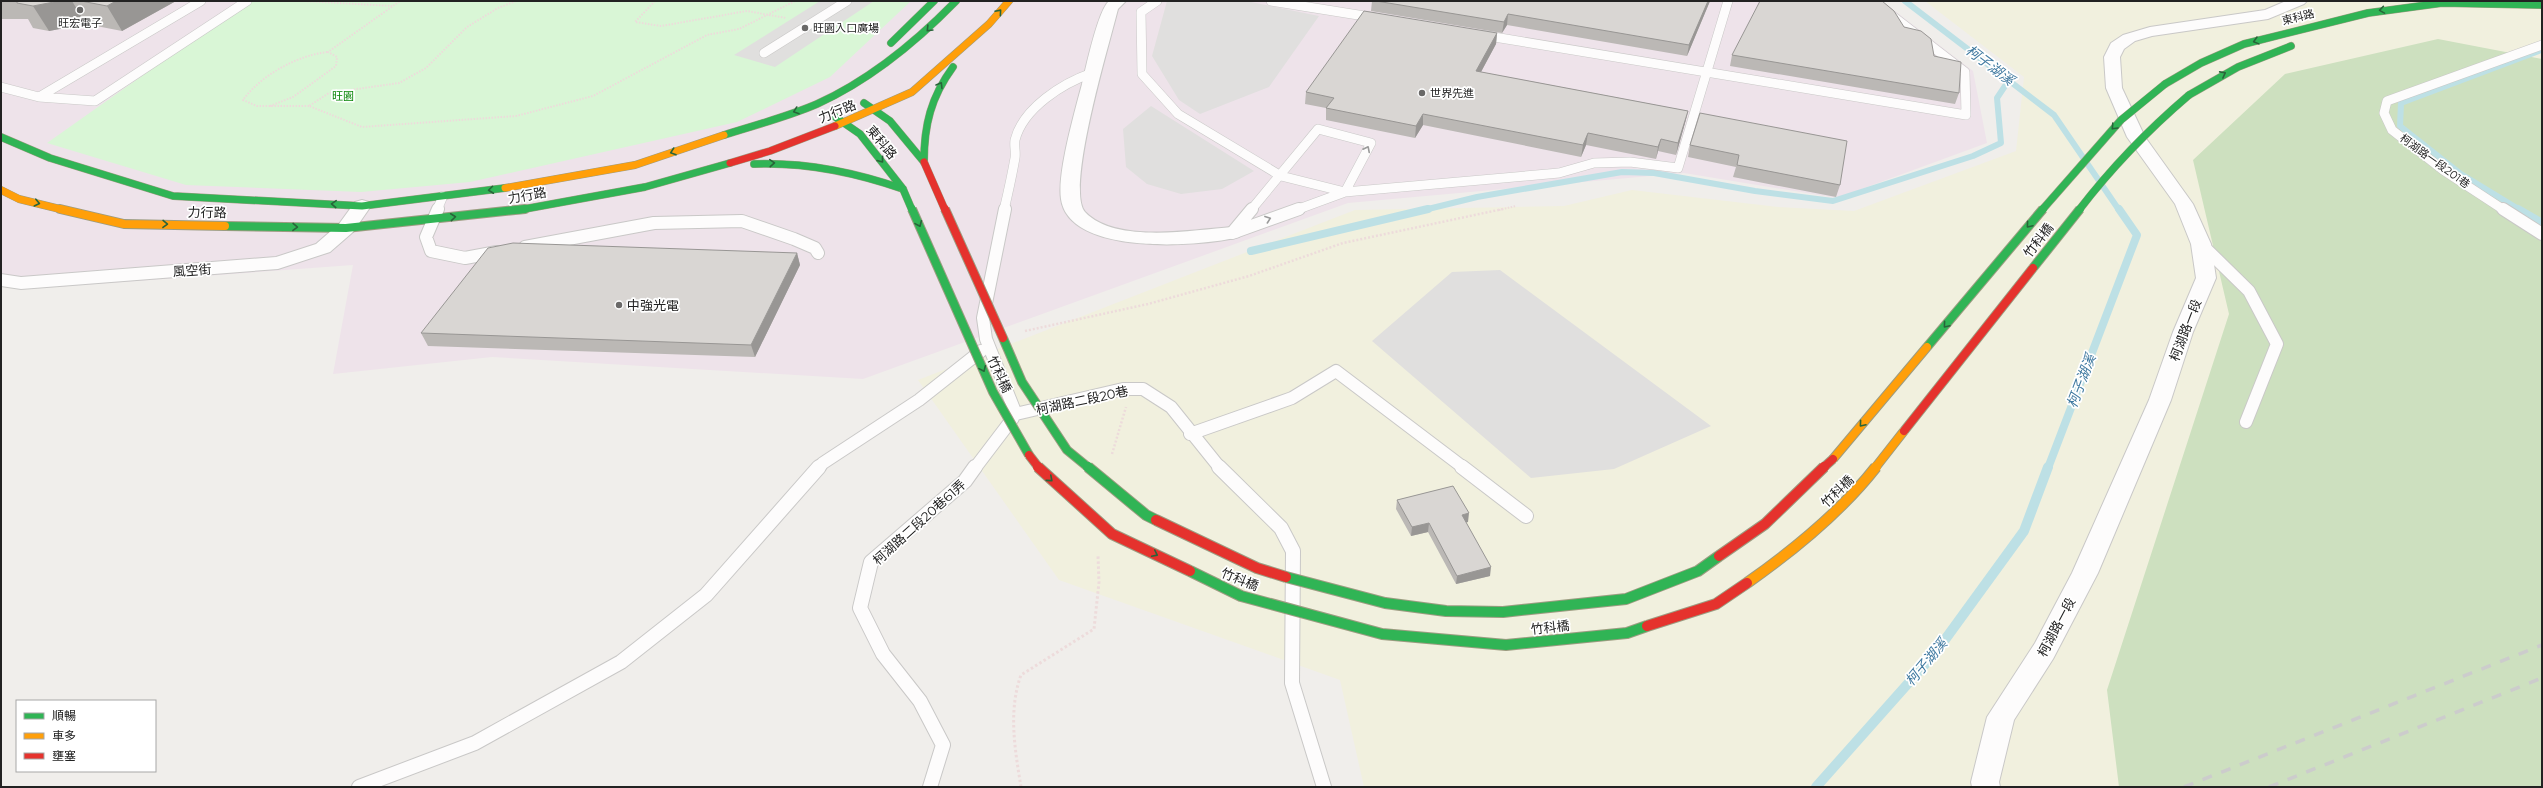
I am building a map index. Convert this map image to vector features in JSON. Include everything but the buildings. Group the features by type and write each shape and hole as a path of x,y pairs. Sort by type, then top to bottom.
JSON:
{"street":[{"path":"884,49 906,30 934,1"},
{"name":"力行路","path":"1,137 50,158 173,196 362,206 508,188 635,165 851,94 926,33 956,1"},
{"name":"力行路","path":"1,190 20,199 124,224 346,228 501,212 645,187 692,175 770,151 844,123 912,92 989,24 1009,1"},
{"path":"1118,1 1111,7 1092,73 1069,182 1070,201 1074,210 1083,220 1099,229 1144,239 1232,233"},
{"name":"柯湖路一段","path":"1986,787 1985,782 2001,717 2044,651 2085,573 2160,400 2183,332 2206,278 2201,244 2184,204 2136,137 2114,88 2112,57 2117,46 2129,38 2143,34 2268,14 2299,1"},
{"name":"東科路","path":"2165,84 2201,63 2244,44 2368,13 2417,5 2542,5"},
{"path":"2492,14 2542,14"},
{"path":"924,162 925,110 941,82 989,24"},
{"name":"東科路","path":"2190,95 2222,75 2265,54 2302,43"},
{"name":"力行路","path":"851,94 856,73 861,68"},
{"name":"竹科橋","path":"924,162 1022,382 1067,450 1146,515 1257,568 1322,588 1385,603 1446,611 1503,612 1626,599 1698,571 1765,524 1823,471 2082,162 2121,120 2165,84"},
{"name":"東科路","path":"851,94 890,121 924,162"},
{"name":"竹科橋","path":"903,189 993,392 1034,464 1112,534 1249,598 1382,634 1506,645 1627,633 1716,604 1789,553 1858,490 2107,174 2150,129 2190,95"},
{"name":"東科路","path":"817,104 860,134 903,189"},
{"path":"692,175 740,166 808,162 846,170 903,189"},
{"name":"風空街","path":"1,280 21,283 278,263 323,248 346,228 362,206"}],"lane":[{"path":"39,97 201,1"},
{"path":"1,87 39,97 95,101 247,1"},
{"path":"764,53 847,1"},
{"path":"1157,1 1141,12 1142,74 1178,114 1281,176 1345,192"},
{"path":"1272,1 1388,20"},
{"path":"1232,233 1345,192 1559,173 1594,163 1630,162 1678,168 1728,1"},
{"path":"1474,34 1966,115 1966,72 1873,1"},
{"name":"柯湖路一段201巷","path":"2541,46 2393,98 2387,101 2384,114 2392,130 2443,170 2542,234"},
{"path":"1016,414 988,345 983,318 1015,156 1015,139 1026,120 1059,89 1080,76 1092,73"},
{"path":"1232,233 1281,176 1318,129 1371,143 1345,192"},
{"path":"443,196 426,237 431,251 465,258 654,223 742,221 794,239 815,248 818,253"},
{"path":"2201,244 2249,291 2277,344 2246,422"},
{"path":"359,787 475,743 621,662 706,595 823,463 919,400 959,366 988,345"},
{"path":"1190,434 1292,398 1336,371 1526,516"},
{"name":"柯湖路二段20巷","path":"1016,414 1123,389 1143,389 1171,407 1190,434 1215,464 1282,528 1293,551 1291,584 1292,683 1324,787"},
{"name":"柯湖路二段20巷61弄","path":"930,787 943,745 920,701 883,654 860,608 871,562 965,482 1016,414"}],"path":[{"path":"304,1 392,6"},
{"path":"328,52 400,1"},
{"path":"309,106 329,93 399,83 426,68 467,27 498,8 516,1"},
{"path":"655,1 635,22 662,26 747,11 772,14"},
{"path":"270,106 293,97 336,66 337,57 328,52 314,52 287,64 248,93 243,100 257,106 270,106 309,106 362,127 516,116 593,96 707,34 739,29 796,1"},
{"path":"1022,332 1148,304 1226,282 1344,243 1516,206"},
{"path":"1108,462 1127,410 1123,389"},
{"path":"1021,787 1015,742 1016,686 1021,675 1094,629 1099,582 1098,552"}],"shaded area":[{"path":"1,1 1882,1 1973,71 1987,143 1837,198 1684,173 1348,203 863,379 492,357 333,374 353,265 41,288 1,275"},
{"name":"旺園入口廣場","path":"820,1 874,1 775,67 734,55"},
{"path":"1167,1 1246,1 1319,16 1269,87 1200,114 1179,100 1152,56"},
{"path":"1151,106 1254,171 1222,189 1181,194 1147,184 1126,167 1123,129"},
{"path":"1500,270 1711,426 1614,469 1531,478 1372,341 1452,272"}],"green space":[{"name":"旺園","path":"248,1 911,1 830,77 737,122 470,182 361,192 186,185 47,143"},
{"path":"1925,1 2542,1 2542,787 1364,787 1340,680 1059,580 918,380 1355,210 1564,206 1632,190 1778,207 1854,211 2016,151 2024,77"},
{"path":"2438,39 2542,59 2542,787 2119,787 2107,690 2229,314 2193,160 2285,74"}],"waterway":[{"name":"柯子湖溪","path":"1905,1 2009,80"},
{"path":"2520,210 2461,174 2400,126 2401,103 2539,51"},
{"path":"1424,210 1477,197 1622,172 1654,173 1755,191 1833,201 1973,156 2001,143 1997,98 2009,80"},
{"name":"柯子湖溪","path":"2009,80 2054,115 2119,210"},
{"path":"1251,251 1428,209"},
{"name":"柯子湖溪","path":"2048,468 2137,235 2119,209"},
{"path":"2518,209 2542,223"},
{"name":"柯子湖溪","path":"1816,787 1936,652 2024,531 2048,467"}],"railway":[{"path":"2184,787 2542,645"},
{"path":"2269,787 2542,678"}],"traffic: fast":[{"path":"891,43 934,1"},
{"path":"724,135 806,109 856,84 909,46 956,1"},
{"path":"2165,84 2201,63 2244,44 2368,13 2442,3 2542,5"},
{"path":"2189,95 2238,67 2291,46"},
{"path":"924,162 924,134 928,112 937,90 953,67"},
{"path":"1927,347 2077,168 2121,120 2165,84"},
{"path":"2033,268 2107,174 2150,129 2189,95"},
{"path":"864,103 890,121 924,162"},
{"path":"834,116 860,134 903,189"},
{"path":"1,137 50,158 173,196 362,206 505,188"},
{"path":"225,226 346,228 501,213 645,187 730,163"},
{"path":"754,164 774,163 812,165 830,168 866,177 903,189"},
{"path":"903,189 993,392 1029,455"},
{"path":"1003,338 1022,382 1067,450 1146,515 1156,520"},
{"path":"1286,577 1385,603 1446,611 1503,612 1626,599 1698,571 1719,556"},
{"path":"1190,571 1241,596 1382,634 1506,645 1627,633 1647,626"}],"traffic: slow":[{"path":"835,126 912,92 989,24 1009,1"},
{"path":"505,188 635,165 724,135"},
{"path":"1,190 19,199 124,224 225,226"},
{"path":"1833,459 1927,347"},
{"path":"1747,583 1789,553 1858,490 1904,431"}],"traffic: jam":[{"path":"730,163 770,151 835,126"},
{"path":"924,162 1003,338"},
{"path":"1904,431 2033,268"},
{"path":"1029,455 1034,464 1112,534 1190,571"},
{"path":"1719,556 1765,524 1833,459"},
{"path":"1156,520 1257,568 1286,577"},
{"path":"1647,626 1716,604 1747,583"}],"place":[{"name":"旺宏電子","path":"80,10"},
{"name":"旺園入口廣場","path":"805,28"},
{"name":"世界先進","path":"1422,93"},
{"name":"中強光電","path":"619,305"}]}
